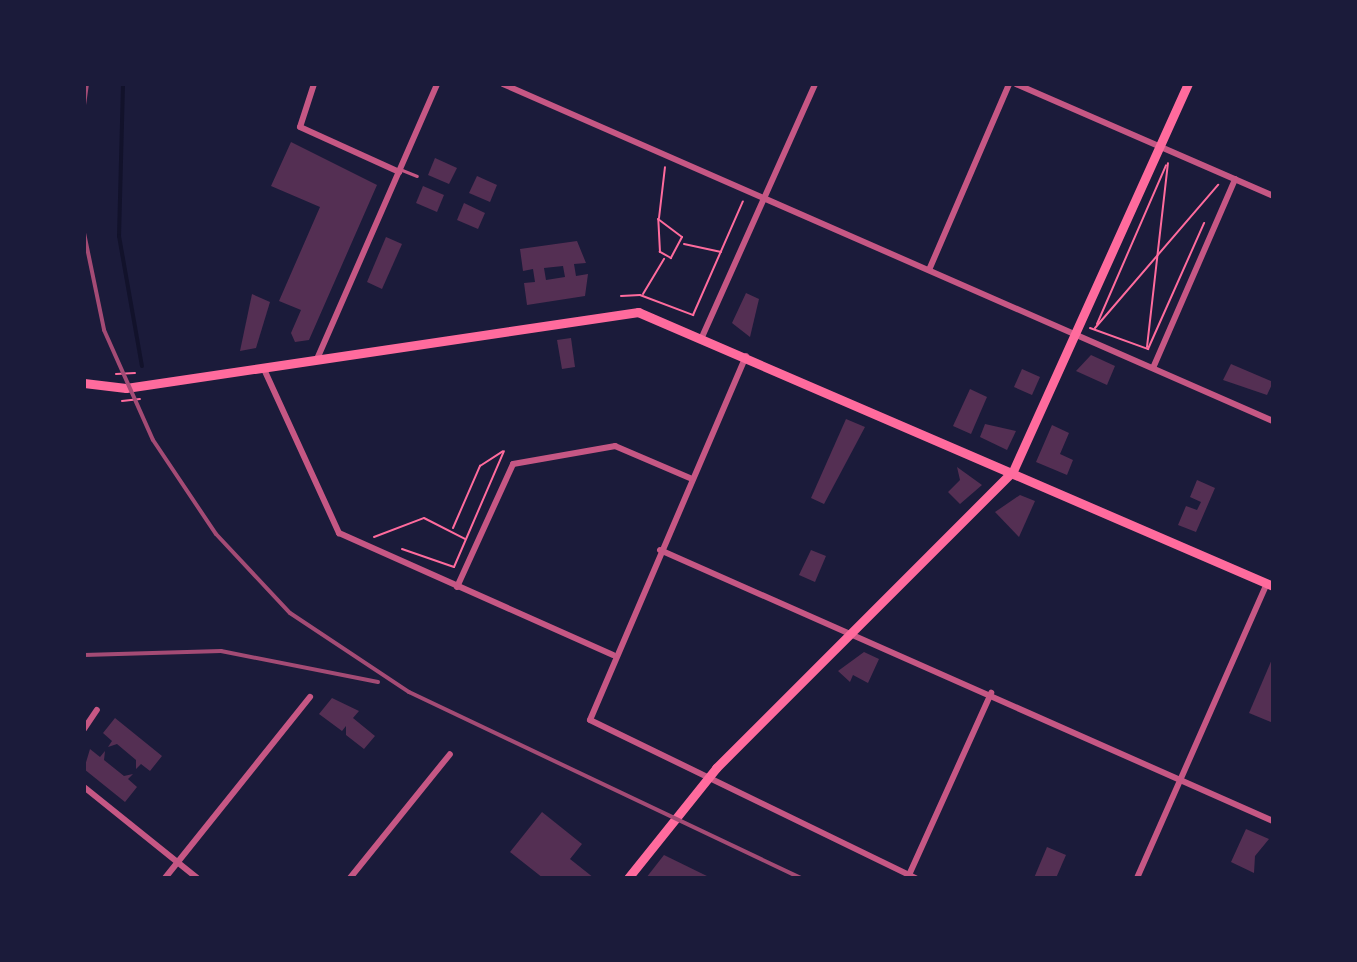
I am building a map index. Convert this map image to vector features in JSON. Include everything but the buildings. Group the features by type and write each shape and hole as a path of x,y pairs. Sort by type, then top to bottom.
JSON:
{"main road":[{"path":"628,878 705,780 1013,471 1188,84"},
{"path":"84,383 126,388 628,312 702,337 1270,585"}],"street":[{"path":"314,84 299,125 399,171"},
{"path":"317,359 437,84"},
{"path":"503,84 1273,421"},
{"path":"702,337 815,84"},
{"path":"929,270 1009,84"},
{"path":"1016,84 1273,196"},
{"path":"1153,368 1235,179"},
{"path":"746,356 613,655 590,720 705,780 913,877 991,693"},
{"path":"263,367 337,531 613,655"},
{"path":"457,587 511,466 615,446 692,479"},
{"path":"660,550 1182,776 1273,821"},
{"path":"1137,878 1270,585"},
{"path":"165,878 310,697"},
{"path":"84,729 97,710"},
{"path":"350,878 450,754"},
{"path":"84,787 197,878"}],"lane":[{"path":"399,171 417,176"}],"path":[{"path":"650,160 677,171"},
{"path":"1168,160 1180,167"},
{"path":"1146,350 1168,160"},
{"path":"1092,330 1168,160"},
{"path":"665,166 659,218 665,257"},
{"path":"1092,330 1217,184 1212,204"},
{"path":"621,296 642,296 686,317 697,313 744,205 740,199"},
{"path":"659,218 678,228 683,244"},
{"path":"1146,350 1206,218"},
{"path":"642,296 665,257 683,244 723,252"},
{"path":"1092,330 1146,350"},
{"path":"365,533 448,569 466,539 504,451 480,466 453,528"},
{"path":"374,537 418,518 453,528 466,539"}],"waterway":[{"path":"123,84 119,236 142,366"}],"railway":[{"path":"84,105 87,84"},
{"path":"84,233 104,330 153,440 216,534 290,613 409,692 801,878"},
{"path":"84,655 221,651 378,682"}]}
